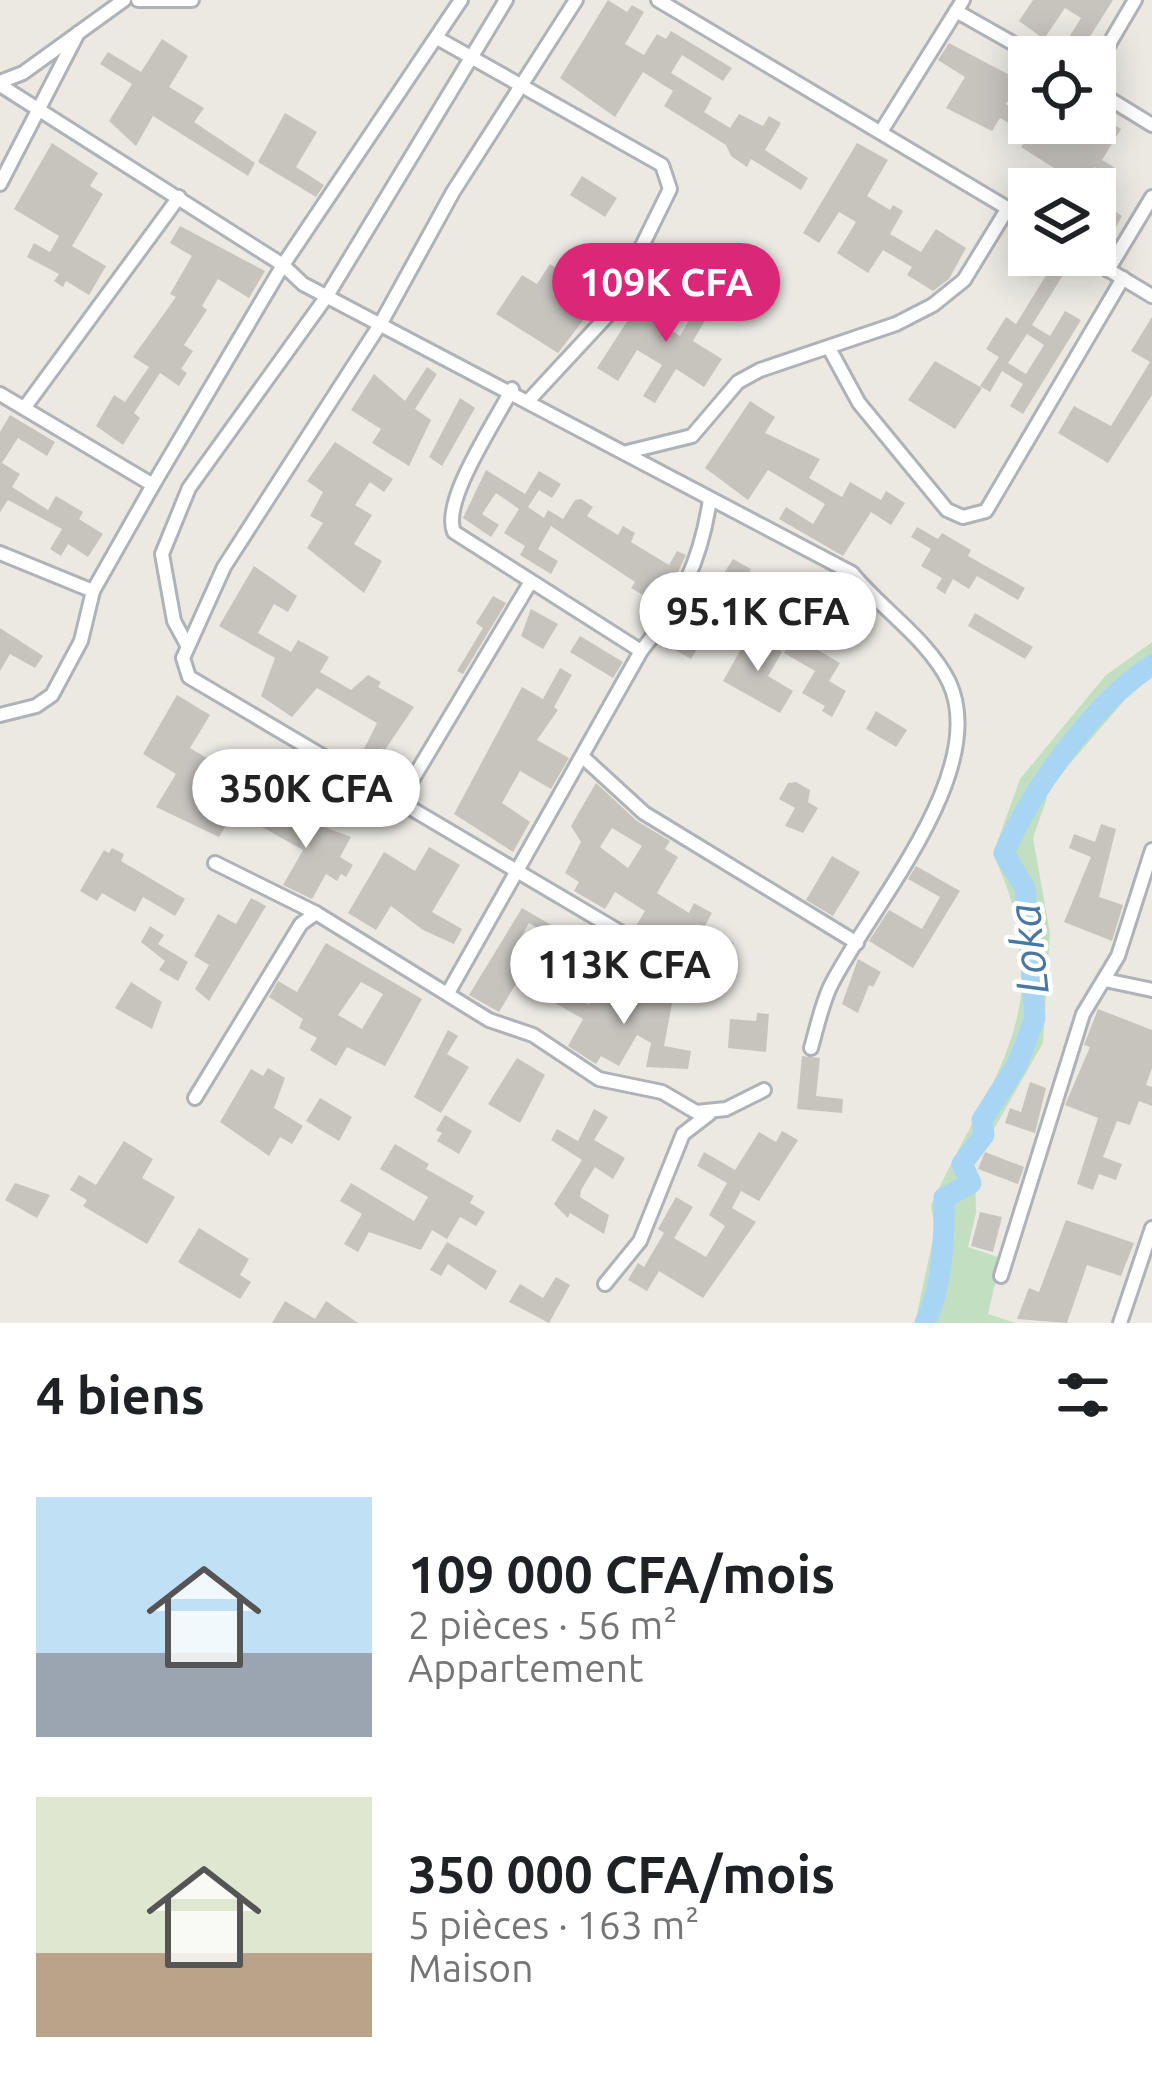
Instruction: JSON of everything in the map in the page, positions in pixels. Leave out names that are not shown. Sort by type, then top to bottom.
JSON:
[{"type":"street","points":[[0,83],[23,74],[124,0]]},
{"type":"street","points":[[138,0],[192,0]]},
{"type":"street","points":[[0,715],[52,695],[81,640],[93,591],[153,485],[283,265],[460,0]]},
{"type":"street","points":[[188,645],[165,589],[162,554],[189,488],[327,296],[506,0]]},
{"type":"street","points":[[576,0],[521,82],[381,323],[224,566],[183,658],[188,677],[620,932]]},
{"type":"street","points":[[627,452],[692,436],[738,382],[896,324],[952,292],[1008,208],[658,0]]},
{"type":"street","points":[[1114,36],[1135,0]]},
{"type":"street","points":[[882,130],[960,6],[1008,38]]},
{"type":"street","points":[[0,184],[78,33]]},
{"type":"street","points":[[437,38],[662,165],[670,188],[608,315],[530,399]]},
{"type":"street","points":[[0,83],[327,296],[512,389],[710,500],[852,572],[917,640],[950,683],[959,731],[956,751],[933,811],[822,1005],[812,1048]]},
{"type":"street","points":[[1116,103],[1152,125]]},
{"type":"street","points":[[25,407],[178,197]]},
{"type":"street","points":[[1116,257],[1152,197]]},
{"type":"street","points":[[1116,274],[1152,296]]},
{"type":"street","points":[[829,348],[859,403],[947,510],[973,516],[986,511],[1123,278]]},
{"type":"street","points":[[512,389],[449,520],[465,543],[641,651]]},
{"type":"street","points":[[0,394],[153,485]]},
{"type":"street","points":[[448,993],[641,651],[679,602],[695,569],[710,500]]},
{"type":"street","points":[[0,553],[93,591]]},
{"type":"street","points":[[399,802],[530,584]]},
{"type":"street","points":[[584,758],[644,813],[857,943]]},
{"type":"street","points":[[1001,1276],[1084,1014],[1132,922],[1152,850]]},
{"type":"street","points":[[215,863],[316,913],[490,1020],[533,1034],[580,1071],[662,1092],[678,1103],[710,1113]]},
{"type":"street","points":[[195,1098],[215,1074],[301,924],[316,913]]},
{"type":"street","points":[[1105,980],[1152,990]]},
{"type":"street","points":[[604,1285],[640,1241],[683,1134],[710,1113],[764,1090]]},
{"type":"street","points":[[678,1103],[683,1134]]},
{"type":"street","points":[[1120,1323],[1152,1228]]},
{"type":"green space","points":[[1152,642],[1152,677],[1129,695],[1043,795],[1047,798],[1033,838],[1050,933],[1043,1043],[975,1162],[976,1213],[968,1247],[1001,1258],[988,1314],[1015,1323],[915,1323],[935,1230],[931,1205],[996,1076],[1021,997],[1022,955],[1013,908],[993,854],[1020,779],[1105,676]]},
{"type":"building","points":[[608,0],[627,12],[632,5],[644,12],[625,44],[644,55],[657,34],[666,39],[671,31],[732,68],[723,81],[682,55],[671,73],[712,98],[704,112],[730,128],[739,114],[763,126],[769,116],[781,123],[765,150],[808,178],[801,190],[751,159],[747,167],[731,156],[726,145],[664,106],[673,91],[643,72],[615,117],[560,78]]},
{"type":"building","points":[[1033,0],[1113,0],[1090,36],[1070,36],[1081,18],[1065,8],[1046,36],[1019,21]]},
{"type":"building","points":[[162,39],[188,56],[169,87],[204,108],[194,122],[255,163],[248,176],[153,116],[136,146],[109,121],[132,84],[100,64],[108,52],[141,72]]},
{"type":"building","points":[[949,43],[1008,74],[1008,123],[1000,118],[992,131],[946,108],[965,77],[938,60]]},
{"type":"building","points":[[285,113],[317,132],[296,167],[324,185],[316,197],[258,162]]},
{"type":"building","points":[[52,143],[98,173],[90,186],[103,194],[72,246],[106,266],[89,295],[66,281],[63,287],[54,281],[59,274],[27,257],[34,243],[50,252],[59,236],[14,209]]},
{"type":"building","points":[[857,143],[888,160],[867,196],[890,210],[893,205],[903,211],[890,234],[921,252],[936,229],[966,248],[949,279],[933,291],[907,275],[912,267],[883,250],[868,273],[837,253],[856,222],[839,212],[819,243],[803,233]]},
{"type":"building","points":[[1112,144],[1102,160],[1115,168],[1054,168],[1021,147]]},
{"type":"building","points":[[582,176],[617,198],[605,217],[570,195]]},
{"type":"building","points":[[180,226],[265,271],[249,298],[218,279],[202,306],[207,310],[184,345],[193,351],[181,369],[187,373],[179,386],[160,373],[134,413],[140,418],[123,445],[96,426],[114,395],[125,402],[149,367],[133,357],[176,297],[170,294],[192,256],[170,243]]},
{"type":"building","points":[[550,264],[565,274],[553,294],[588,314],[558,353],[496,314],[522,275],[537,284]]},
{"type":"building","points":[[718,270],[730,277],[693,341],[722,359],[704,387],[676,369],[655,403],[643,396],[662,365],[637,350],[618,381],[597,368],[637,306],[680,336]]},
{"type":"building","points":[[1046,276],[1063,276],[1032,325],[1050,336],[1065,311],[1081,320],[1023,414],[1010,406],[1023,384],[1002,371],[990,392],[980,386],[999,357],[986,349],[1006,317],[1016,324]],"holes":[[[1027,334],[1044,345],[1026,374],[1008,363]]]},
{"type":"building","points":[[1152,317],[1152,395],[1108,463],[1058,433],[1074,406],[1111,426],[1150,362],[1131,351]]},
{"type":"building","points":[[935,361],[982,388],[955,429],[908,400]]},
{"type":"building","points":[[427,367],[437,374],[415,409],[431,420],[409,466],[372,443],[381,429],[351,410],[374,374],[405,401]]},
{"type":"building","points":[[460,398],[475,408],[442,466],[429,457]]},
{"type":"building","points":[[750,401],[775,417],[765,433],[820,459],[809,478],[842,497],[850,482],[881,500],[886,491],[905,503],[891,525],[871,512],[843,556],[779,519],[786,507],[813,524],[825,504],[768,470],[748,500],[705,468]]},
{"type":"building","points":[[10,415],[55,442],[47,456],[18,438],[2,463],[20,474],[12,487],[48,510],[56,496],[83,512],[79,519],[103,534],[88,557],[68,544],[61,556],[50,549],[62,529],[8,500],[0,512],[0,432]]},
{"type":"building","points":[[335,442],[393,479],[384,492],[370,482],[355,505],[372,515],[354,544],[382,561],[364,593],[307,548],[323,523],[310,516],[323,492],[307,481]]},
{"type":"building","points":[[486,470],[525,494],[539,471],[561,484],[552,498],[539,490],[528,507],[544,518],[548,510],[563,519],[575,500],[581,499],[593,507],[587,516],[618,535],[623,526],[635,533],[631,542],[669,565],[677,551],[686,555],[673,583],[665,578],[652,600],[631,588],[635,582],[551,526],[538,549],[558,561],[551,574],[520,555],[525,546],[504,533],[519,509],[496,493],[482,514],[499,525],[491,537],[463,518]]},
{"type":"building","points":[[917,527],[938,539],[942,533],[971,550],[968,556],[1025,588],[1018,600],[977,576],[969,589],[953,579],[945,594],[936,588],[942,578],[921,566],[931,549],[911,537]]},
{"type":"building","points":[[733,559],[751,569],[716,632],[706,633],[691,659],[675,650]]},
{"type":"building","points":[[254,566],[297,596],[288,612],[274,604],[258,633],[291,652],[298,640],[329,657],[320,672],[351,690],[368,675],[381,682],[378,687],[414,707],[374,766],[360,757],[377,723],[317,688],[292,717],[261,696],[275,658],[219,626]]},
{"type":"building","points":[[493,596],[506,603],[463,674],[457,671],[483,628],[476,623]]},
{"type":"building","points":[[531,609],[558,624],[543,649],[521,636]]},
{"type":"building","points":[[975,613],[1033,647],[1025,659],[968,626]]},
{"type":"building","points":[[0,628],[43,656],[35,668],[10,654],[0,671]]},
{"type":"building","points":[[750,633],[782,652],[768,676],[793,691],[780,713],[723,681]]},
{"type":"building","points":[[580,636],[623,662],[613,678],[570,652]]},
{"type":"building","points":[[794,636],[840,663],[829,681],[846,691],[832,717],[822,711],[825,706],[802,693],[815,671],[784,653]]},
{"type":"building","points":[[560,668],[572,675],[554,707],[558,710],[537,740],[569,758],[551,789],[520,771],[502,803],[530,822],[513,852],[454,814],[522,687],[543,699]]},
{"type":"building","points":[[177,695],[210,715],[190,748],[220,766],[206,791],[236,808],[219,837],[156,807],[176,774],[143,754]]},
{"type":"building","points":[[876,711],[907,730],[896,747],[866,729]]},
{"type":"building","points":[[596,783],[637,821],[670,841],[665,849],[678,857],[657,893],[689,913],[694,903],[712,913],[705,926],[734,943],[724,960],[675,934],[667,948],[634,929],[645,911],[615,892],[605,909],[574,891],[579,882],[565,873],[581,842],[571,826]],"holes":[[[612,828],[642,846],[628,868],[600,847]]]},
{"type":"building","points":[[788,783],[810,790],[808,802],[818,808],[803,833],[785,826],[795,808],[779,799]]},
{"type":"building","points":[[247,800],[312,837],[319,825],[351,837],[340,857],[353,865],[346,877],[341,874],[337,881],[326,874],[312,899],[283,885],[303,850],[239,814]]},
{"type":"building","points":[[1101,824],[1116,829],[1099,897],[1123,905],[1112,941],[1064,922],[1091,857],[1069,848],[1074,834],[1095,842]]},
{"type":"building","points":[[429,847],[460,865],[432,912],[462,929],[454,944],[423,930],[391,906],[376,930],[348,913],[384,852],[415,871]]},
{"type":"building","points":[[112,848],[124,854],[121,861],[185,899],[175,916],[143,897],[135,912],[102,893],[97,901],[80,891],[104,850],[109,853]]},
{"type":"building","points":[[832,856],[860,872],[833,916],[806,900]]},
{"type":"building","points":[[916,866],[960,891],[913,968],[869,941],[889,910],[922,929],[940,897],[908,879]]},
{"type":"building","points":[[251,898],[266,906],[209,1001],[195,989],[209,965],[194,956],[218,914],[236,924]]},
{"type":"building","points":[[522,908],[553,926],[548,934],[529,923],[516,946],[567,976],[560,987],[526,967],[499,1012],[469,995]]},
{"type":"building","points":[[150,926],[164,935],[158,944],[188,962],[178,981],[159,970],[165,961],[141,942]]},
{"type":"building","points":[[326,943],[422,999],[385,1066],[347,1047],[336,1066],[310,1050],[317,1038],[299,1028],[303,1019],[269,997],[278,981],[297,992]],"holes":[[[361,982],[383,994],[362,1029],[338,1015]]]},
{"type":"building","points":[[858,959],[881,972],[873,987],[869,985],[858,1013],[842,1004]]},
{"type":"building","points":[[648,978],[674,993],[664,1046],[691,1051],[688,1069],[646,1067],[651,1043],[637,1035],[619,1066],[601,1056],[596,1064],[568,1046],[583,1019],[548,999],[556,986],[589,1005],[597,992],[629,1011]]},
{"type":"building","points":[[131,982],[162,1002],[152,1029],[115,1008]]},
{"type":"building","points":[[1098,1009],[1152,1030],[1152,1068],[1146,1085],[1152,1087],[1152,1106],[1139,1101],[1130,1125],[1117,1121],[1103,1157],[1122,1164],[1116,1180],[1099,1174],[1093,1190],[1077,1184],[1098,1118],[1065,1105],[1090,1047],[1084,1045]]},
{"type":"building","points":[[757,1013],[769,1014],[766,1052],[728,1048],[730,1019],[756,1021]]},
{"type":"building","points":[[448,1030],[458,1036],[447,1054],[469,1067],[441,1113],[414,1097]]},
{"type":"building","points":[[802,1056],[820,1058],[816,1096],[843,1099],[842,1113],[797,1109]]},
{"type":"building","points":[[517,1058],[545,1075],[520,1123],[488,1104]]},
{"type":"building","points":[[268,1068],[285,1078],[274,1108],[303,1126],[292,1144],[280,1137],[269,1156],[220,1122],[251,1069],[263,1076]]},
{"type":"building","points":[[1030,1082],[1046,1088],[1035,1133],[1005,1123],[1010,1108],[1021,1112]]},
{"type":"building","points":[[320,1098],[352,1117],[339,1141],[306,1121]]},
{"type":"building","points":[[594,1109],[608,1117],[594,1140],[625,1158],[613,1179],[595,1167],[581,1190],[580,1197],[609,1215],[604,1234],[570,1213],[568,1218],[554,1204],[582,1160],[551,1140],[557,1129],[578,1141]]},
{"type":"building","points":[[445,1115],[472,1131],[459,1154],[437,1141],[442,1133],[436,1130]]},
{"type":"building","points":[[782,1131],[798,1140],[759,1201],[741,1191],[732,1208],[756,1222],[703,1298],[659,1271],[647,1291],[628,1280],[638,1263],[644,1267],[664,1233],[658,1229],[676,1197],[693,1207],[674,1238],[706,1257],[725,1226],[709,1215],[727,1183],[697,1166],[704,1152],[735,1170],[759,1132],[776,1142]]},
{"type":"building","points":[[124,1141],[153,1159],[142,1178],[175,1197],[147,1244],[83,1206],[87,1200],[70,1190],[79,1175],[96,1185]]},
{"type":"building","points":[[395,1144],[429,1164],[426,1169],[474,1196],[470,1203],[485,1212],[476,1226],[460,1217],[447,1239],[432,1230],[421,1250],[369,1232],[358,1252],[344,1244],[362,1214],[340,1201],[351,1183],[414,1221],[428,1197],[380,1169]]},
{"type":"building","points":[[985,1152],[1024,1167],[1018,1184],[978,1169]]},
{"type":"building","points":[[15,1183],[50,1195],[37,1218],[5,1200]]},
{"type":"building","points":[[980,1212],[1002,1217],[993,1252],[971,1246]]},
{"type":"building","points":[[1066,1220],[1134,1243],[1121,1276],[1087,1265],[1067,1323],[1017,1319],[1029,1288],[1039,1292]]},
{"type":"building","points":[[199,1228],[249,1259],[240,1275],[251,1282],[240,1299],[178,1262]]},
{"type":"building","points":[[447,1242],[497,1271],[486,1290],[448,1264],[441,1276],[430,1270]]},
{"type":"building","points":[[556,1277],[570,1285],[549,1323],[509,1302],[520,1284],[543,1298]]},
{"type":"building","points":[[285,1301],[315,1319],[326,1301],[358,1323],[272,1323]]},
{"type":"waterway","name":"Loka","points":[[925,1323],[939,1279],[944,1198],[971,1183],[962,1164],[984,1135],[982,1120],[1017,1065],[1035,1018],[1025,888],[1004,853],[1067,749],[1108,701],[1152,665]]}]
